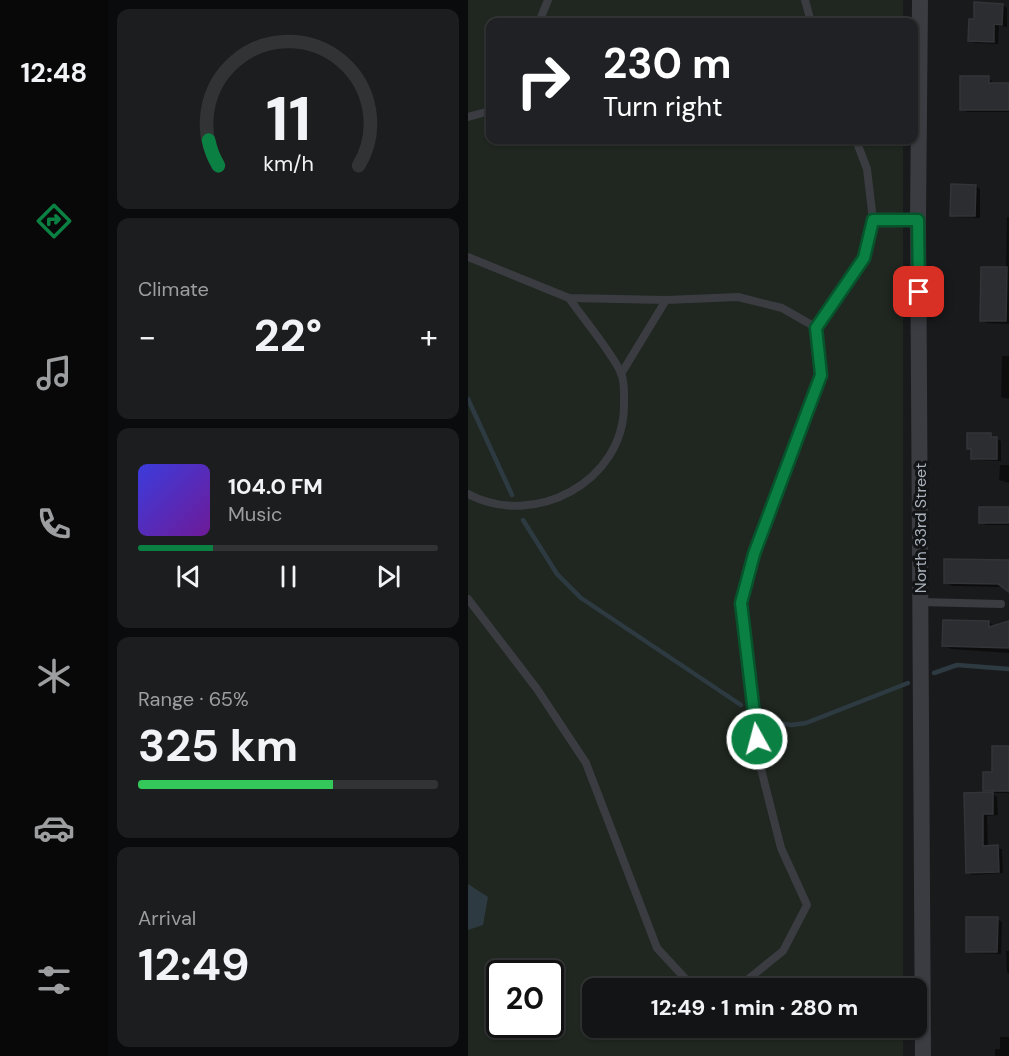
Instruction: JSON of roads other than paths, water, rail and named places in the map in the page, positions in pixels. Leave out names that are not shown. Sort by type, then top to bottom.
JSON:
[{"type":"street","name":"North 33rd Street","points":[[920,0],[918,220],[923,1056]]},
{"type":"lane","points":[[541,18],[548,0]]},
{"type":"lane","points":[[805,0],[811,18]]},
{"type":"lane","points":[[468,117],[486,112]]},
{"type":"lane","points":[[749,978],[783,951],[807,905],[781,848],[759,761],[741,603],[754,554],[821,375],[816,328],[864,258],[873,220],[867,169],[858,144]]},
{"type":"lane","points":[[873,220],[918,220]]},
{"type":"lane","points":[[468,257],[569,298],[666,300],[738,297],[782,308],[816,328]]},
{"type":"lane","points":[[468,494],[491,504],[509,508],[528,507],[577,488],[591,477],[613,452],[620,436],[624,416],[621,374],[569,298]]},
{"type":"lane","points":[[621,374],[666,300]]},
{"type":"lane","points":[[468,599],[537,689],[586,763],[657,948],[685,978]]},
{"type":"lane","points":[[920,602],[1001,604]]},
{"type":"waterway","points":[[468,399],[512,495]]},
{"type":"waterway","points":[[523,520],[557,574],[581,598],[741,705]]},
{"type":"waterway","points":[[934,673],[957,665],[1009,669]]},
{"type":"waterway","points":[[767,721],[791,725],[806,723],[908,683]]}]
